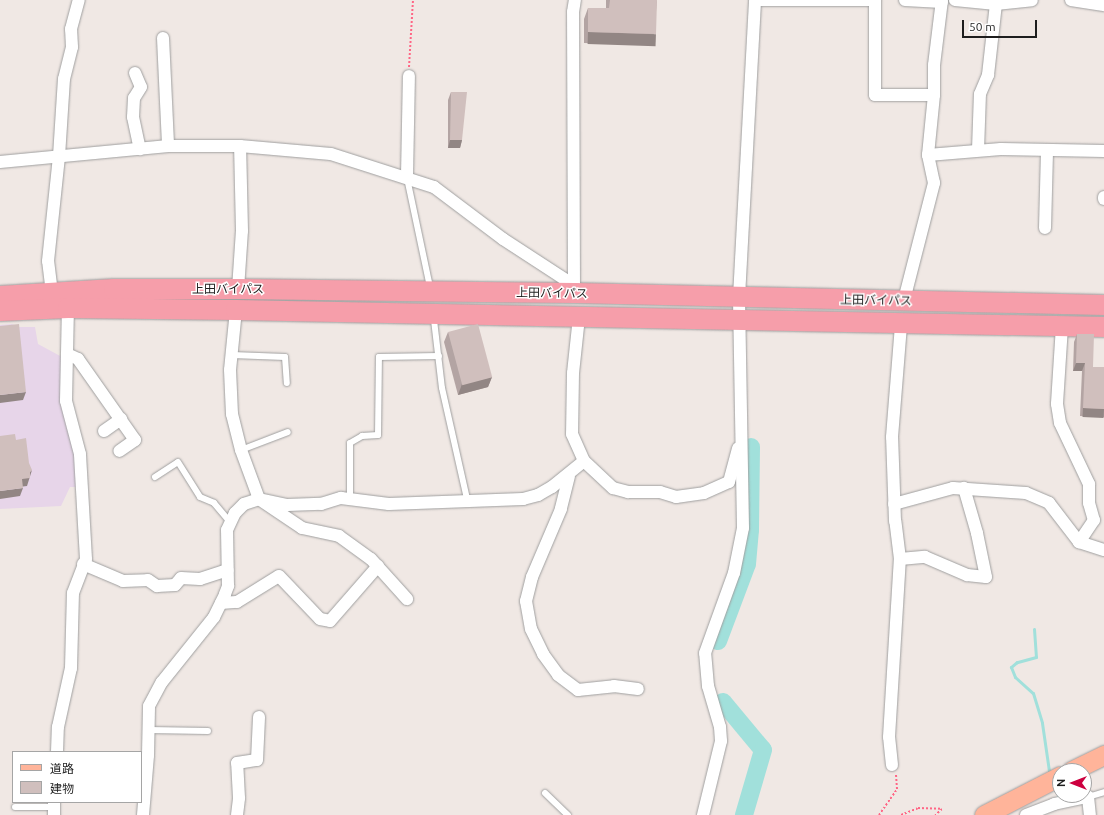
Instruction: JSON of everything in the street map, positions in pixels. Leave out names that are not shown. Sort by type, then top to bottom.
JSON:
[{"type":"highway","name":"上田バイパス","points":[[0,296],[114,289],[574,288],[739,297],[1104,305]]},
{"type":"highway","name":"上田バイパス","points":[[0,311],[68,308],[236,310],[1104,327]]},
{"type":"main road","points":[[1088,763],[1104,755]]},
{"type":"main road","points":[[984,815],[1052,780]]},
{"type":"street","points":[[52,292],[48,261],[60,156],[64,79],[72,47],[71,29],[79,0]]},
{"type":"street","points":[[574,288],[575,0]]},
{"type":"street","points":[[703,815],[721,741],[720,727],[708,686],[705,653],[734,573],[742,542],[744,510],[739,297],[755,0]]},
{"type":"street","points":[[760,0],[872,0]]},
{"type":"street","points":[[875,0],[875,95],[934,95]]},
{"type":"street","points":[[904,300],[934,183],[928,155],[934,95],[934,65],[942,1],[905,0]]},
{"type":"street","points":[[956,0],[996,4],[1032,0]]},
{"type":"street","points":[[1071,0],[1103,3]]},
{"type":"street","points":[[978,150],[980,94],[988,75],[996,4]]},
{"type":"street","points":[[163,38],[168,146]]},
{"type":"street","points":[[135,73],[141,87],[134,98],[132,117],[140,149]]},
{"type":"street","points":[[407,176],[409,76]]},
{"type":"street","points":[[0,162],[168,146],[240,146],[331,154],[407,176],[434,187],[502,239],[574,288]]},
{"type":"street","points":[[238,289],[242,231],[240,146]]},
{"type":"street","points":[[928,155],[978,150],[1104,151]]},
{"type":"street","points":[[1045,228],[1047,151]]},
{"type":"street","points":[[57,751],[58,727],[71,668],[72,593],[82,564],[86,559],[80,454],[66,401],[68,308]]},
{"type":"street","points":[[236,310],[232,355],[232,414],[241,450],[259,499],[302,528],[339,536],[378,566],[407,600]]},
{"type":"street","points":[[579,317],[573,373],[572,434],[584,461],[613,488],[628,492],[693,496],[729,482],[733,473],[736,450],[742,443]]},
{"type":"street","points":[[892,765],[889,732],[900,560],[894,504],[892,437],[901,324]]},
{"type":"street","points":[[1062,326],[1056,388],[1060,423],[1089,484],[1089,503],[1094,520],[1079,542]]},
{"type":"street","points":[[67,354],[78,359],[135,440],[119,451]]},
{"type":"street","points":[[104,431],[121,419]]},
{"type":"street","points":[[142,815],[149,730],[149,706],[162,682],[214,616],[228,586],[227,530],[232,524],[235,513],[244,504],[259,499],[287,505],[321,504],[341,498],[389,504],[467,499],[523,499],[538,495],[569,476],[584,461]]},
{"type":"street","points":[[569,476],[561,509],[532,577],[526,601],[531,629],[542,654],[558,675],[578,690],[614,686],[638,689]]},
{"type":"street","points":[[894,504],[953,488],[1037,495],[1049,502],[1079,542],[1104,550]]},
{"type":"street","points":[[900,560],[925,557],[967,575],[986,577],[977,533],[964,488]]},
{"type":"street","points":[[82,564],[123,581],[148,580],[158,586],[174,585],[181,578],[200,580],[228,570]]},
{"type":"street","points":[[220,603],[237,602],[279,576],[320,619],[330,621],[378,566]]},
{"type":"street","points":[[237,815],[239,798],[237,763],[257,760],[259,717]]},
{"type":"street","points":[[1026,815],[1059,803]]},
{"type":"street","points":[[1089,803],[1090,815]]},
{"type":"lane","points":[[407,176],[429,282]]},
{"type":"lane","points":[[434,320],[442,388],[467,499]]},
{"type":"lane","points":[[232,355],[285,357],[287,383]]},
{"type":"lane","points":[[350,499],[350,443],[362,436],[378,435],[379,357],[439,356]]},
{"type":"lane","points":[[241,450],[288,432]]},
{"type":"lane","points":[[155,477],[178,462],[200,497],[214,503],[232,524]]},
{"type":"lane","points":[[149,730],[208,731]]},
{"type":"lane","points":[[1092,796],[1104,792]]},
{"type":"lane","points":[[545,793],[568,815]]},
{"type":"lane","points":[[16,808],[54,808]]},
{"type":"path","points":[[409,76],[413,0]]},
{"type":"path","points":[[878,815],[898,786],[898,777],[892,765]]},
{"type":"path","points":[[901,815],[920,808],[942,809],[935,815]]},
{"type":"shaded area","points":[[12,324],[19,327],[35,327],[38,344],[62,357],[63,407],[75,454],[77,487],[70,487],[61,506],[0,509],[0,325]]},
{"type":"building","points":[[610,0],[657,0],[656,34],[588,32],[588,8],[609,8]]},
{"type":"building","points":[[451,92],[467,92],[462,140],[450,140]]},
{"type":"building","points":[[19,324],[26,392],[0,395],[0,326]]},
{"type":"building","points":[[478,324],[492,377],[462,385],[448,332]]},
{"type":"building","points":[[1077,334],[1094,334],[1093,367],[1104,367],[1104,409],[1083,408],[1085,363],[1076,363]]},
{"type":"building","points":[[15,434],[16,440],[26,438],[29,463],[32,470],[30,472],[30,478],[22,479],[23,488],[0,491],[0,436]]},
{"type":"waterway","points":[[718,641],[747,564],[750,530],[751,447]]},
{"type":"waterway","points":[[1034,629],[1036,657],[1017,662],[1011,667],[1015,677],[1033,693],[1042,723],[1049,771],[1051,772]]},
{"type":"waterway","points":[[723,702],[763,750],[744,815]]}]
